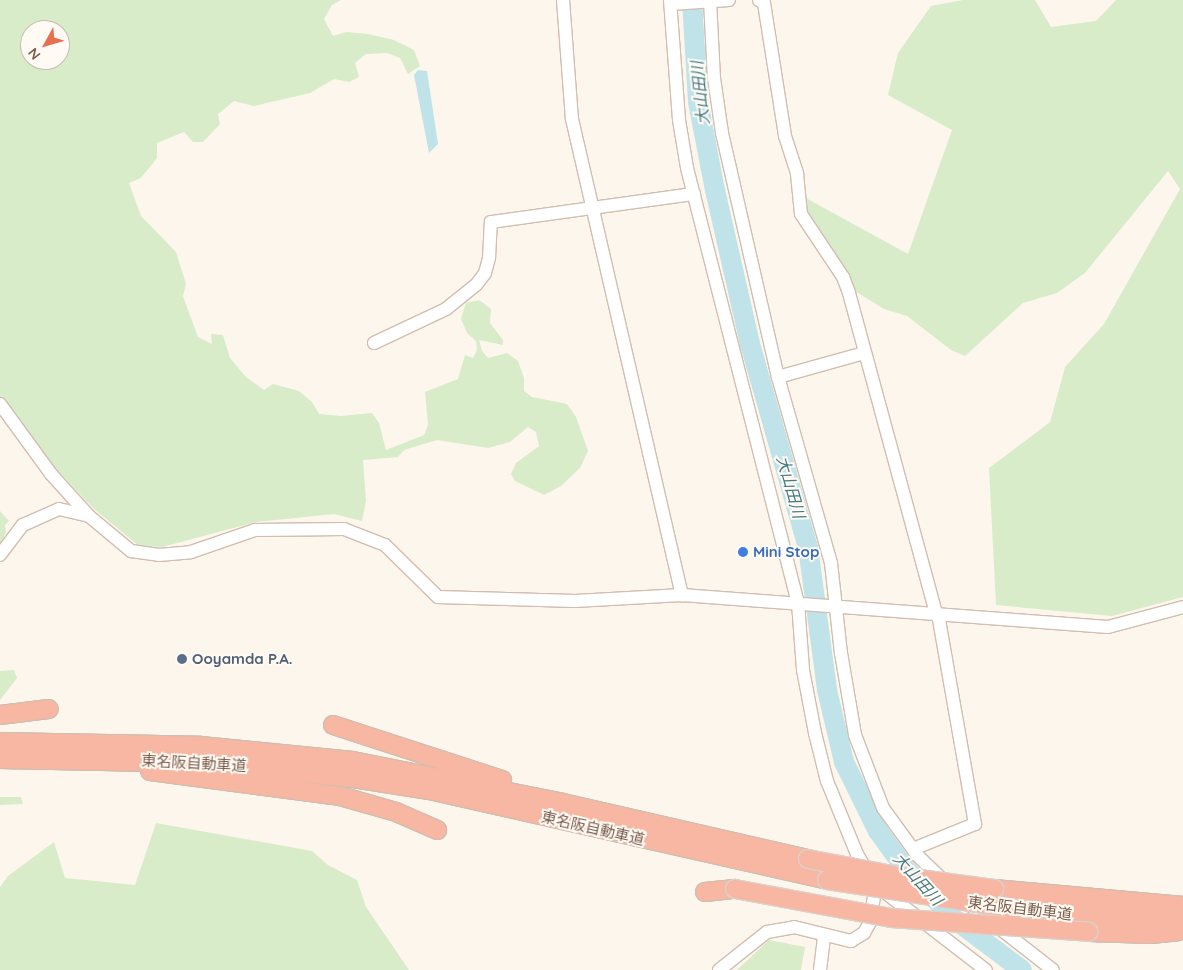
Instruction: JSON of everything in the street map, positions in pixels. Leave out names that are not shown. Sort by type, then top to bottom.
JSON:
[{"type":"highway","points":[[0,715],[49,709]]},
{"type":"highway","points":[[333,725],[539,790],[563,803]]},
{"type":"highway","name":"東名阪自動車道","points":[[0,742],[201,746],[269,751],[353,761],[563,803],[808,859],[898,876],[994,889],[1183,906]]},
{"type":"highway","name":"東名阪自動車道","points":[[0,759],[202,763],[353,778],[429,790],[827,880],[1017,909],[1183,922]]},
{"type":"highway","points":[[47,760],[264,784],[340,796],[396,812],[437,830]]},
{"type":"highway","points":[[705,892],[735,889],[891,918],[1089,932],[1151,934],[1183,930]]},
{"type":"street","points":[[563,0],[572,119],[591,210],[682,595]]},
{"type":"street","points":[[729,0],[670,2],[678,120],[694,194],[800,603],[803,670],[827,782],[857,854],[876,886],[946,936],[986,970]]},
{"type":"street","points":[[759,0],[764,3],[785,136],[797,174],[801,214],[843,277],[937,614],[975,824],[914,849]]},
{"type":"street","points":[[710,1],[718,116],[778,377],[821,522],[831,563],[834,606],[855,735],[883,808],[914,849],[963,899],[1052,970]]},
{"type":"street","points":[[374,342],[446,309],[476,285],[485,273],[489,258],[491,222],[591,210],[694,194]]},
{"type":"street","points":[[778,377],[864,353]]},
{"type":"street","points":[[0,404],[51,474],[89,516],[131,551],[159,555],[191,552],[255,530],[344,528],[385,545],[438,598],[576,601],[682,595],[1108,627],[1183,607]]},
{"type":"street","points":[[0,555],[23,525],[59,509],[89,516]]},
{"type":"street","points":[[719,970],[767,932],[794,927],[824,936],[851,941],[864,933],[870,922],[876,886]]},
{"type":"street","points":[[820,970],[824,936]]},
{"type":"green space","points":[[0,0],[341,0],[332,5],[324,19],[333,36],[346,32],[368,34],[394,40],[414,50],[420,66],[408,74],[400,58],[387,53],[366,54],[355,63],[359,77],[349,82],[334,79],[310,93],[254,106],[234,101],[218,114],[220,124],[203,142],[193,142],[184,132],[157,143],[157,158],[141,178],[129,183],[141,216],[176,252],[186,284],[183,296],[198,337],[212,344],[211,334],[223,335],[230,358],[246,377],[264,390],[273,384],[299,391],[312,402],[319,414],[341,416],[372,413],[379,423],[386,450],[424,435],[428,425],[425,392],[458,379],[465,355],[473,358],[477,350],[476,341],[467,333],[461,319],[466,303],[479,300],[491,309],[490,323],[503,340],[503,345],[479,340],[482,351],[488,358],[507,353],[518,361],[524,378],[524,391],[532,397],[567,404],[576,417],[588,451],[580,468],[561,486],[544,495],[515,481],[511,474],[516,463],[539,446],[536,432],[528,427],[510,442],[488,448],[437,440],[404,450],[398,457],[363,460],[366,501],[362,521],[334,514],[256,522],[162,547],[139,546],[94,509],[0,409]]},
{"type":"green space","points":[[963,0],[1035,0],[1051,27],[1096,21],[1116,0],[1183,0],[1183,597],[1112,616],[996,605],[989,468],[1050,422],[1065,367],[1104,324],[1180,189],[1168,171],[1085,273],[1057,293],[1023,303],[965,356],[951,350],[907,316],[884,309],[855,291],[805,212],[804,197],[908,254],[952,130],[888,95],[898,53],[931,6]]},
{"type":"green space","points":[[0,511],[9,521],[5,525],[6,532],[0,547]]},
{"type":"green space","points":[[14,670],[17,678],[0,700],[0,671]]},
{"type":"green space","points":[[0,797],[21,797],[23,804],[0,805]]},
{"type":"green space","points":[[156,823],[312,851],[328,865],[357,880],[366,907],[409,970],[0,970],[0,887],[8,876],[54,842],[65,878],[135,885]]},
{"type":"green space","points":[[769,940],[805,947],[801,970],[737,970]]},
{"type":"water","points":[[418,70],[427,71],[438,144],[429,153],[414,75]]},
{"type":"waterway","name":"大山田川","points":[[692,0],[698,102],[715,190],[750,344],[808,547],[827,690],[844,762],[878,831],[904,867],[953,918],[1022,970]]},
{"type":"place","name":"Mini Stop","points":[[743,552]]},
{"type":"place","name":"Ooyamda P.A.","points":[[182,659]]}]
